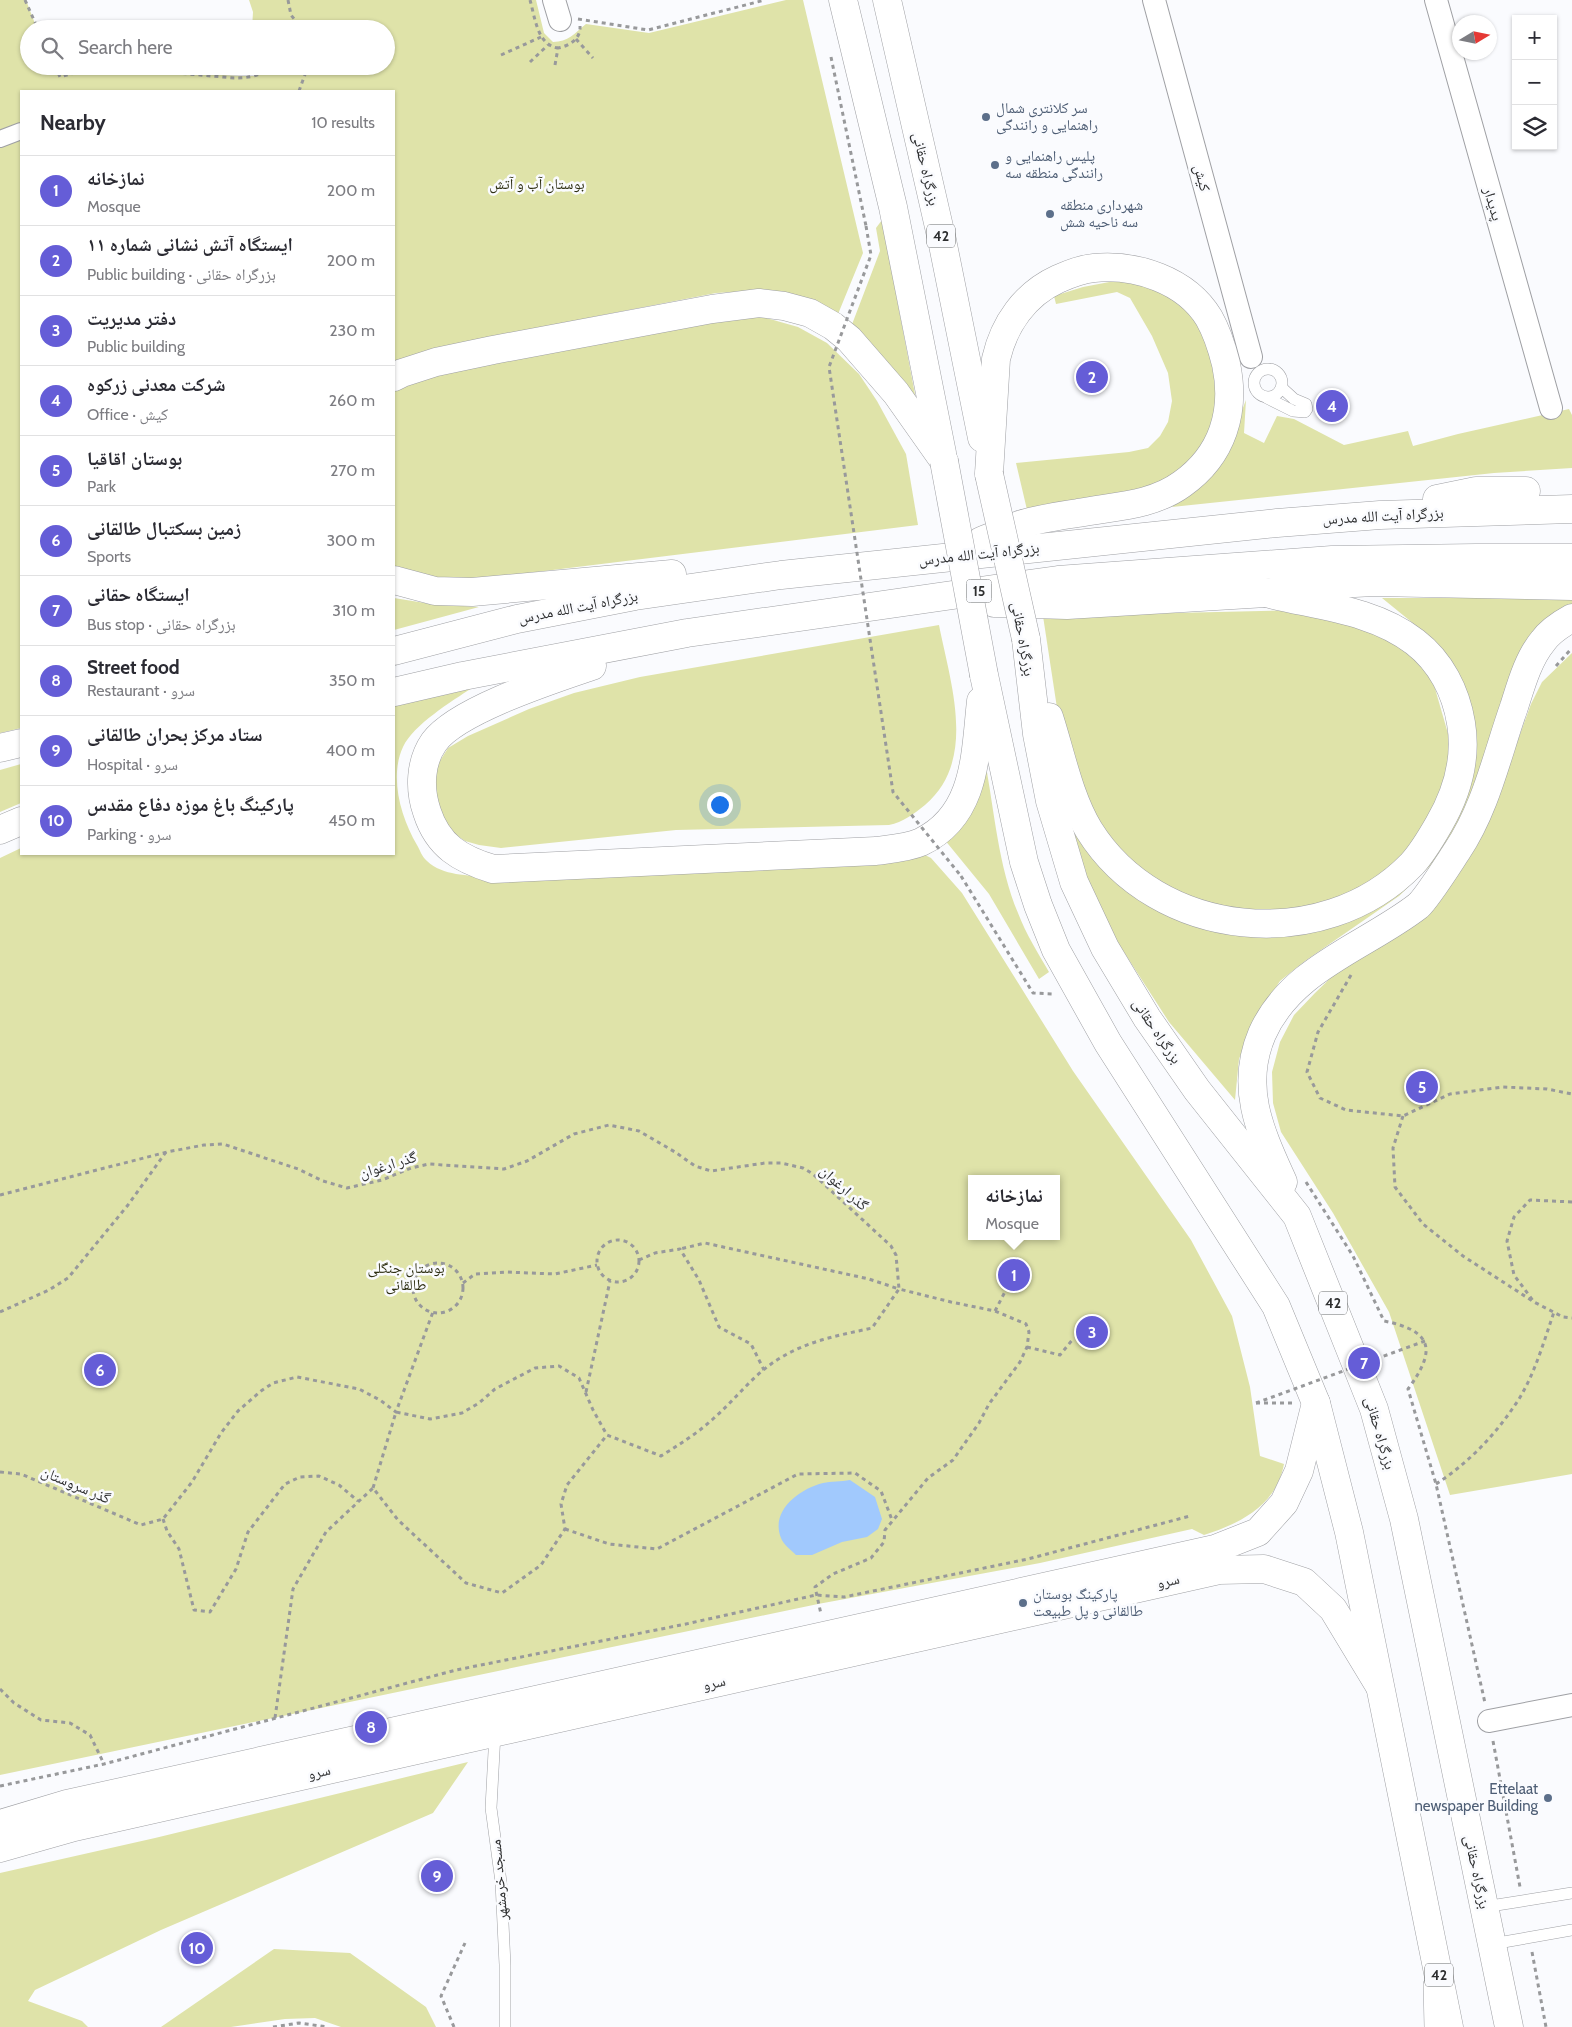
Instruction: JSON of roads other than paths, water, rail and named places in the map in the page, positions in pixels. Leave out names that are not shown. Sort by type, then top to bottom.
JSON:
[{"type":"main road","name":"42","points":[[843,0],[893,207],[944,461],[984,675],[1024,862],[1038,905],[1056,950],[1108,1043],[1276,1306],[1316,1403],[1349,1532],[1449,2027]]},
{"type":"main road","name":"بزرگراه حقانی","points":[[887,0],[942,240],[989,474],[1026,639],[1037,734],[1050,801],[1074,882],[1105,948],[1147,1018],[1197,1090],[1297,1216],[1374,1409],[1404,1519],[1509,2027]]},
{"type":"main road","points":[[938,559],[1021,524],[1154,499],[1170,492],[1193,475],[1211,454],[1223,433],[1229,408],[1230,394],[1223,350],[1208,317],[1185,294],[1162,277],[1112,267],[1092,268],[1071,273],[1049,283],[1034,293],[1019,310],[1000,341],[996,359],[989,474]]},
{"type":"main road","points":[[395,376],[402,372],[436,362],[693,312],[759,303],[784,306],[810,313],[833,326],[849,339],[896,393],[944,461]]},
{"type":"main road","points":[[1380,515],[1449,496],[1476,491],[1572,491]]},
{"type":"main road","name":"بزرگراه آیت الله مدرس","points":[[395,651],[516,619],[635,596],[781,575],[1117,538],[1380,515],[1572,509]]},
{"type":"main road","name":"15","points":[[395,692],[464,676],[687,633],[1058,580],[1332,560],[1572,558]]},
{"type":"main road","points":[[1026,639],[1077,804],[1088,828],[1102,849],[1137,882],[1155,894],[1196,913],[1256,924],[1300,921],[1328,914],[1354,904],[1390,881],[1412,863],[1431,838],[1449,807],[1457,787],[1464,738],[1459,709],[1450,684],[1435,662],[1415,642],[1386,625],[1358,614],[1266,593],[1205,569]]},
{"type":"main road","points":[[395,580],[435,591],[472,592],[687,572],[781,575]]},
{"type":"main road","points":[[915,600],[1067,605],[1266,593],[1316,585],[1374,582],[1572,586]]},
{"type":"main road","points":[[1297,1216],[1261,1133],[1253,1105],[1252,1081],[1255,1058],[1262,1034],[1273,1014],[1306,979],[1339,955],[1419,905],[1458,850],[1473,824],[1521,684],[1533,657],[1551,632],[1572,618]]},
{"type":"main road","points":[[687,633],[535,685],[478,711],[451,727],[434,742],[421,777],[422,799],[429,819],[440,838],[455,853],[471,862],[493,868],[876,851],[920,842],[938,830],[964,799],[976,757],[984,675]]},
{"type":"main road","points":[[0,748],[20,742]]},
{"type":"main road","points":[[0,830],[20,821]]},
{"type":"main road","name":"سرو","points":[[0,1824],[67,1804],[1215,1550],[1258,1532],[1284,1503],[1299,1471],[1316,1403]]},
{"type":"main road","name":"سرو","points":[[0,1848],[74,1827],[1219,1570],[1264,1569],[1304,1582],[1333,1609],[1379,1685]]},
{"type":"street","name":"کیش","points":[[1154,0],[1248,349]]},
{"type":"street","name":"پدیدار","points":[[1436,0],[1551,408]]},
{"type":"street","points":[[0,139],[20,131]]},
{"type":"street","points":[[1489,1721],[1572,1705]]},
{"type":"lane","points":[[1248,349],[1281,377],[1282,388],[1294,399],[1306,404],[1305,412],[1293,411],[1260,396],[1256,391],[1248,349]]},
{"type":"lane","points":[[1254,382],[1260,371],[1271,370]]},
{"type":"lane","points":[[1267,398],[1275,396],[1282,388]]},
{"type":"lane","name":"مسجد خرمشهر","points":[[495,1732],[491,1808],[501,1882],[505,1965],[505,2027]]},
{"type":"lane","points":[[1484,1907],[1572,1893]]},
{"type":"lane","points":[[1428,1923],[1430,2027]]},
{"type":"lane","points":[[1492,1944],[1572,1930]]},
{"type":"water","points":[[850,1480],[875,1497],[882,1519],[878,1529],[867,1537],[842,1542],[812,1555],[796,1555],[785,1545],[781,1538],[779,1528],[783,1510],[796,1496],[805,1490],[826,1482]]},
{"type":"place","name":"سر کلانتری شمال راهنمایی و رانندگی","points":[[986,117]]},
{"type":"place","name":"پلیس راهنمایی و رانندگی منطقه سه","points":[[995,165]]},
{"type":"place","name":"شهرداری منطقه سه ناحیه شش","points":[[1050,214]]},
{"type":"place","name":"ایستگاه آتش نشانی شماره ۱۱","points":[[1092,377]]},
{"type":"place","name":"شرکت معدنی زرکوه","points":[[1332,406]]},
{"type":"place","name":"بوستان اقاقیا","points":[[1422,1087]]},
{"type":"place","name":"نمازخانه","points":[[1014,1275]]},
{"type":"place","name":"دفتر مدیریت","points":[[1092,1332]]},
{"type":"place","name":"ایستگاه حقانی","points":[[1364,1363]]},
{"type":"place","name":"زمین بسکتبال طالقانی","points":[[100,1370]]},
{"type":"place","name":"پارکینگ بوستان طالقانی و پل طبیعت","points":[[1023,1603]]},
{"type":"place","name":"Street food","points":[[371,1727]]},
{"type":"place","name":"Ettelaat newspaper Building","points":[[1548,1798]]},
{"type":"place","name":"ستاد مرکز بحران طالقانی","points":[[437,1876]]},
{"type":"place","name":"پارکینگ باغ موزه دفاع مقدس","points":[[197,1948]]},
{"type":"park label","name":"بوستان آب و آتش","points":[[537,184]]},
{"type":"park label","name":"بوستان جنگلی طالقانی","points":[[406,1276]]}]
